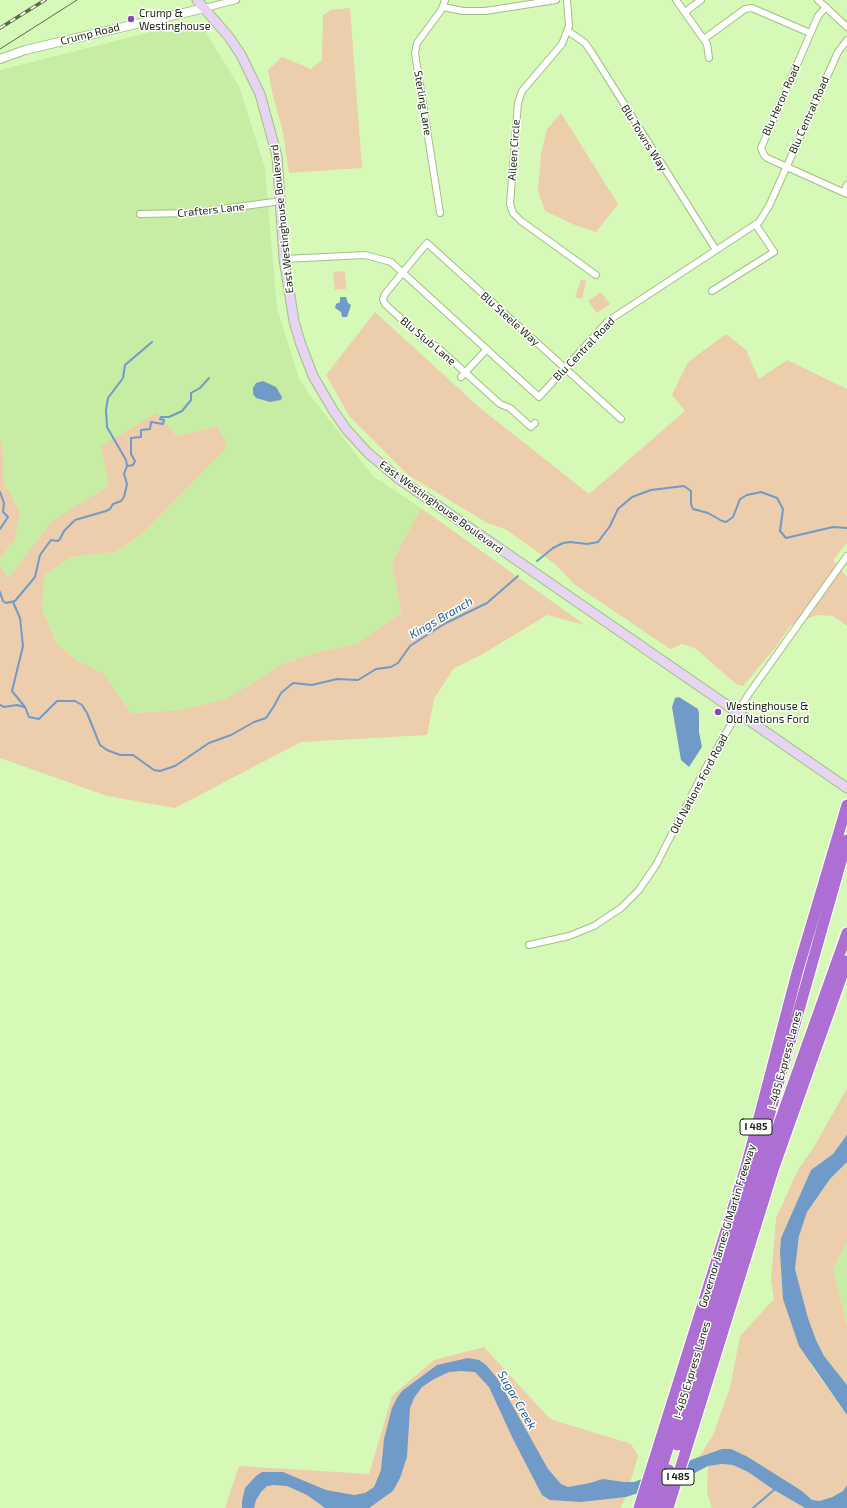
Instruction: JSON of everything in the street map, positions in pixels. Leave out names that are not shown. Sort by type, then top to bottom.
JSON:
[{"type":"highway","name":"Governor James G Martin Freeway","points":[[668,1508],[673,1446],[780,1036],[817,901],[847,805]]},
{"type":"highway","name":"I-485 Express Lanes","points":[[657,1508],[673,1446],[741,1215],[847,840]]},
{"type":"highway","name":"I-485 Express Lanes","points":[[649,1508],[673,1446],[775,1135],[847,934]]},
{"type":"highway","points":[[780,1036],[819,937]]},
{"type":"highway","name":"Governor James G Martin Freeway","points":[[639,1508],[673,1446],[847,961]]},
{"type":"main road","name":"East Westinghouse Boulevard","points":[[197,0],[223,28],[241,55],[260,94],[278,156],[284,259],[294,321],[313,376],[332,410],[350,433],[368,453],[399,480],[847,788]]},
{"type":"street","points":[[205,8],[236,0]]},
{"type":"street","points":[[444,3],[463,11],[485,11],[556,0]]},
{"type":"street","name":"Aileen Circle","points":[[566,0],[569,17],[568,31],[559,48],[520,96],[516,112],[510,204],[513,213],[521,221],[596,275]]},
{"type":"street","points":[[676,0],[704,39],[709,48],[709,58]]},
{"type":"street","points":[[685,12],[701,0]]},
{"type":"street","points":[[818,0],[847,27]]},
{"type":"street","name":"Sterling Lane","points":[[440,213],[415,53],[420,38],[444,3]]},
{"type":"street","name":"Blu Heron Road","points":[[826,7],[818,16],[810,33],[761,148],[766,158],[845,193]]},
{"type":"street","name":"Crump Road","points":[[0,59],[25,50],[205,8]]},
{"type":"street","points":[[704,39],[745,9],[752,8],[810,33]]},
{"type":"street","name":"Blu Towns Way","points":[[568,31],[585,43],[592,53],[716,250]]},
{"type":"street","name":"Blu Central Road","points":[[284,259],[364,255],[391,262],[539,397],[608,321],[759,222],[769,206],[838,52],[847,40]]},
{"type":"street","points":[[845,193],[847,185]]},
{"type":"street","name":"Crafters Lane","points":[[140,214],[193,213],[281,201]]},
{"type":"street","points":[[712,292],[774,252],[756,224]]},
{"type":"street","name":"Blu Steele Way","points":[[403,272],[427,243],[621,419]]},
{"type":"street","name":"Blu Stub Lane","points":[[403,272],[385,294],[383,299],[385,304],[424,340],[436,346],[463,375],[500,404],[510,408],[531,427],[535,423]]},
{"type":"street","name":"Blu Stub Lane","points":[[463,375],[487,349]]},
{"type":"street","name":"Old Nations Ford Road","points":[[529,945],[563,937],[594,926],[616,913],[632,899],[656,865],[738,713],[768,666],[847,556]]},
{"type":"shaded area","points":[[350,8],[362,168],[289,173],[283,132],[272,92],[268,70],[282,57],[311,69],[322,60],[323,15],[331,10]]},
{"type":"shaded area","points":[[191,22],[202,27],[239,86],[265,168],[277,308],[299,378],[309,394],[373,476],[421,508],[392,562],[401,613],[358,643],[321,651],[283,664],[226,699],[181,710],[131,713],[103,673],[78,661],[57,644],[42,609],[44,576],[70,557],[115,552],[142,534],[228,446],[215,426],[176,436],[109,485],[51,522],[8,580],[0,565],[0,559],[15,539],[20,512],[4,482],[2,440],[0,440],[0,70]]},
{"type":"shaded area","points":[[561,113],[618,204],[596,232],[577,226],[545,211],[538,191],[541,154],[547,129]]},
{"type":"shaded area","points":[[345,271],[346,289],[335,290],[333,272]]},
{"type":"shaded area","points":[[581,279],[586,281],[582,299],[575,297]]},
{"type":"shaded area","points":[[601,292],[610,304],[597,313],[588,301]]},
{"type":"shaded area","points":[[375,312],[480,408],[589,494],[685,411],[672,395],[688,362],[726,334],[746,350],[759,379],[787,360],[847,389],[847,543],[833,560],[847,577],[847,626],[833,616],[817,615],[791,625],[774,649],[743,686],[736,684],[695,648],[682,644],[670,649],[574,584],[555,564],[505,529],[487,523],[408,475],[350,417],[326,375]]},
{"type":"shaded area","points":[[157,413],[176,436],[216,426],[228,446],[142,534],[115,552],[70,557],[44,576],[42,609],[57,644],[78,661],[103,673],[131,713],[181,710],[226,699],[283,664],[321,651],[358,643],[401,613],[392,562],[421,508],[585,625],[547,615],[481,655],[453,669],[434,699],[427,735],[301,742],[175,808],[107,796],[0,758],[0,565],[8,579],[51,522],[109,485],[101,446]]},
{"type":"shaded area","points":[[0,440],[2,440],[4,482],[20,512],[15,539],[0,559]]},
{"type":"shaded area","points":[[847,1088],[847,1136],[833,1154],[811,1170],[781,1238],[780,1252],[782,1269],[811,1365],[847,1415],[847,1485],[843,1491],[820,1502],[812,1500],[802,1491],[748,1457],[722,1449],[699,1457],[713,1435],[730,1388],[740,1336],[774,1299],[771,1280],[776,1218],[798,1170],[814,1147]]},
{"type":"shaded area","points":[[847,1162],[847,1242],[833,1269],[847,1325],[847,1385],[824,1356],[816,1340],[808,1318],[795,1270],[799,1236],[807,1212],[830,1179]]},
{"type":"shaded area","points":[[847,1242],[847,1325],[833,1269]]},
{"type":"shaded area","points":[[484,1347],[550,1419],[631,1444],[638,1456],[626,1497],[620,1508],[225,1508],[239,1466],[369,1474],[392,1396],[434,1360]]},
{"type":"shaded area","points":[[722,1464],[733,1465],[748,1472],[774,1490],[805,1508],[712,1508],[707,1493],[708,1466]]},
{"type":"water","points":[[340,297],[346,297],[348,303],[351,305],[347,317],[342,317],[341,312],[335,308],[336,304],[340,302]]},
{"type":"water","points":[[263,381],[276,387],[282,397],[281,400],[270,402],[256,398],[253,394],[253,388],[256,383]]},
{"type":"water","points":[[679,697],[698,709],[699,714],[699,732],[702,747],[689,767],[681,760],[672,707],[675,698]]},
{"type":"water","points":[[847,1135],[847,1162],[830,1179],[807,1212],[799,1236],[795,1269],[808,1318],[816,1340],[824,1356],[847,1385],[847,1415],[799,1346],[783,1299],[780,1252],[781,1238],[811,1170],[833,1154]]},
{"type":"water","points":[[468,1358],[479,1360],[486,1365],[497,1378],[548,1469],[561,1484],[568,1487],[603,1479],[634,1482],[722,1449],[731,1449],[748,1457],[802,1491],[812,1500],[820,1501],[832,1497],[843,1491],[847,1485],[847,1508],[805,1508],[774,1490],[748,1472],[733,1465],[722,1464],[708,1466],[687,1477],[626,1497],[581,1502],[550,1500],[542,1495],[513,1439],[489,1387],[475,1372],[461,1371],[449,1372],[434,1379],[422,1387],[414,1398],[410,1408],[407,1457],[400,1478],[393,1491],[369,1508],[325,1508],[307,1495],[287,1486],[274,1485],[267,1486],[261,1492],[256,1500],[254,1508],[242,1508],[245,1488],[262,1472],[283,1472],[326,1490],[354,1495],[365,1493],[374,1487],[381,1470],[384,1439],[392,1408],[402,1391],[437,1365]]},
{"type":"waterway","points":[[0,592],[3,601],[6,603],[15,601],[35,577],[40,555],[51,540],[58,541],[64,531],[75,520],[106,511],[110,509],[113,504],[121,501],[124,497],[127,484],[124,474],[127,466],[126,460],[107,427],[106,410],[108,398],[123,378],[125,365],[152,342]]},
{"type":"waterway","points":[[127,466],[133,465],[135,461],[131,454],[131,438],[141,437],[141,430],[150,429],[151,422],[163,424],[164,420],[160,419],[161,417],[169,417],[182,411],[191,400],[191,393],[200,388],[209,378]]},
{"type":"waterway","name":"Kings Branch","points":[[537,561],[553,548],[563,543],[570,542],[587,544],[598,542],[610,526],[618,509],[632,497],[651,490],[684,486],[691,491],[691,504],[693,509],[708,513],[726,522],[733,517],[740,499],[747,495],[761,492],[777,498],[783,509],[780,531],[786,538],[833,527],[847,528]]},
{"type":"waterway","points":[[0,492],[4,503],[3,512],[8,517],[0,529]]},
{"type":"waterway","name":"Kings Branch","points":[[13,602],[20,618],[23,646],[12,691],[25,707],[29,717],[39,719],[57,701],[75,701],[82,705],[87,713],[100,745],[107,750],[120,755],[133,755],[154,770],[160,771],[175,766],[209,743],[231,735],[254,722],[266,718],[281,693],[293,683],[312,685],[337,679],[358,680],[376,669],[391,667],[398,663],[410,646],[444,624],[487,603],[518,576]]},
{"type":"waterway","name":"Kings Branch","points":[[0,705],[4,707],[17,705],[24,707]]},
{"type":"waterway","points":[[753,1508],[775,1489]]},
{"type":"tram line","points":[[0,49],[77,0]]},
{"type":"railway","points":[[0,28],[45,0]]},
{"type":"place","name":"Crump & Westinghouse","points":[[131,19]]},
{"type":"place","name":"Westinghouse & Old Nations Ford","points":[[718,712]]},
{"type":"water label","name":"Sugar Creek","points":[[517,1400]]}]
